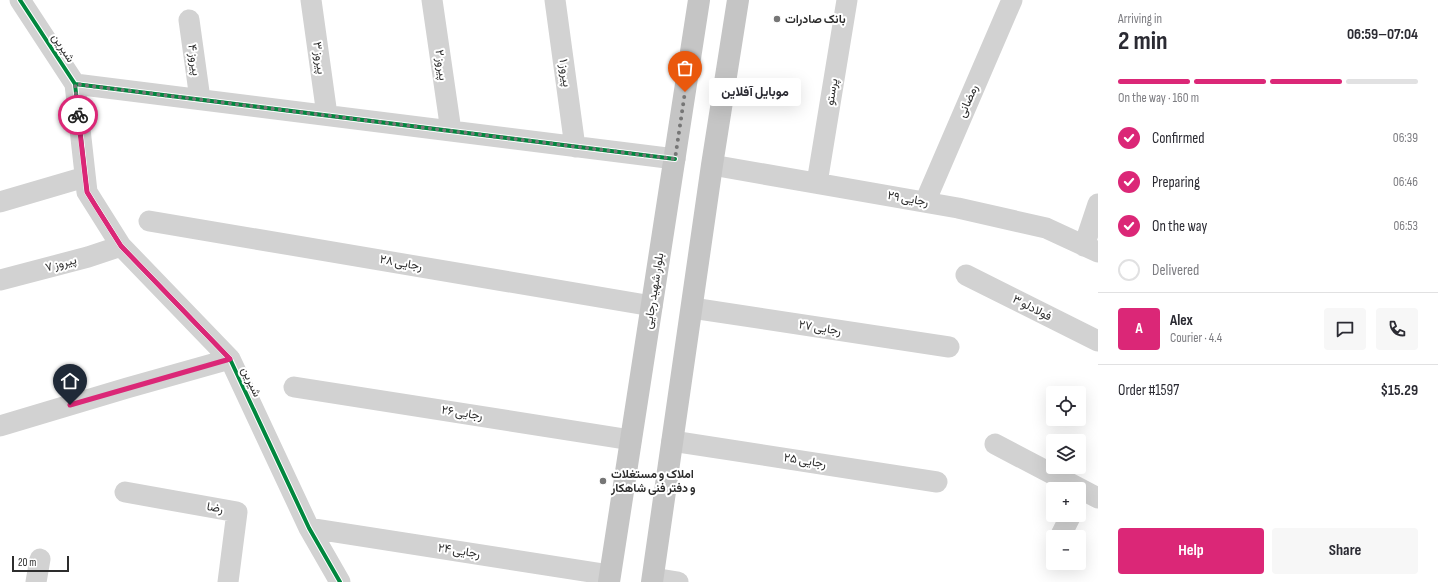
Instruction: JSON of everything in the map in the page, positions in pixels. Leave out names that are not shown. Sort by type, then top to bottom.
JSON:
[{"type":"main road","name":"بلوار شهید رجایی","points":[[610,579],[699,0]]},
{"type":"main road","points":[[652,580],[712,165],[738,0]]},
{"type":"street","name":"شیرین","points":[[20,0],[75,84],[87,192],[121,246],[230,359],[309,528],[340,582]]},
{"type":"street","name":"پیروز ۳","points":[[311,0],[327,116]]},
{"type":"street","name":"پیروز ۲","points":[[432,0],[451,131]]},
{"type":"street","name":"پیروز ۱","points":[[555,0],[575,146]]},
{"type":"street","name":"پرستو","points":[[817,183],[847,0]]},
{"type":"street","name":"رمضانی","points":[[925,202],[1012,0]]},
{"type":"street","name":"پیروز ۴","points":[[189,20],[200,99]]},
{"type":"street","points":[[75,84],[675,159]]},
{"type":"street","name":"رجایی ۲۹","points":[[712,165],[958,208],[1046,228],[1091,249]]},
{"type":"street","points":[[0,202],[85,177]]},
{"type":"street","points":[[1091,249],[1098,204]]},
{"type":"street","name":"رجایی ۲۸","points":[[150,221],[652,306]]},
{"type":"street","name":"پیروز ۷","points":[[0,280],[88,257],[121,246]]},
{"type":"street","name":"فولادلو ۳","points":[[966,275],[1098,341]]},
{"type":"street","name":"رجایی ۲۷","points":[[692,308],[949,347]]},
{"type":"street","points":[[0,426],[230,359]]},
{"type":"street","name":"رجایی ۲۶","points":[[294,386],[631,440]]},
{"type":"street","name":"رجایی ۲۵","points":[[672,441],[937,482]]},
{"type":"street","points":[[995,444],[1087,496]]},
{"type":"street","name":"رضا","points":[[125,492],[237,512],[228,582]]},
{"type":"street","name":"رجایی ۲۴","points":[[309,528],[610,579]]},
{"type":"street","points":[[36,582],[40,559]]},
{"type":"street","points":[[652,580],[678,582]]},
{"type":"cycle path","points":[[20,0],[75,84],[87,192],[121,246],[230,359],[309,528],[340,582]]},
{"type":"cycle path","points":[[75,84],[675,159]]},
{"type":"way so far","points":[[78,115],[75,84],[675,159],[685,92]]},
{"type":"place","name":"بانک صادرات","points":[[777,19]]},
{"type":"place","name":"موبایل آفلاین","points":[[685,92]]},
{"type":"place","name":"املاک و مستغلات و دفتر فنی شاهکار","points":[[603,481]]},
{"type":"route","points":[[70,405],[230,359],[121,246],[95,205],[87,192],[78,115]]}]
